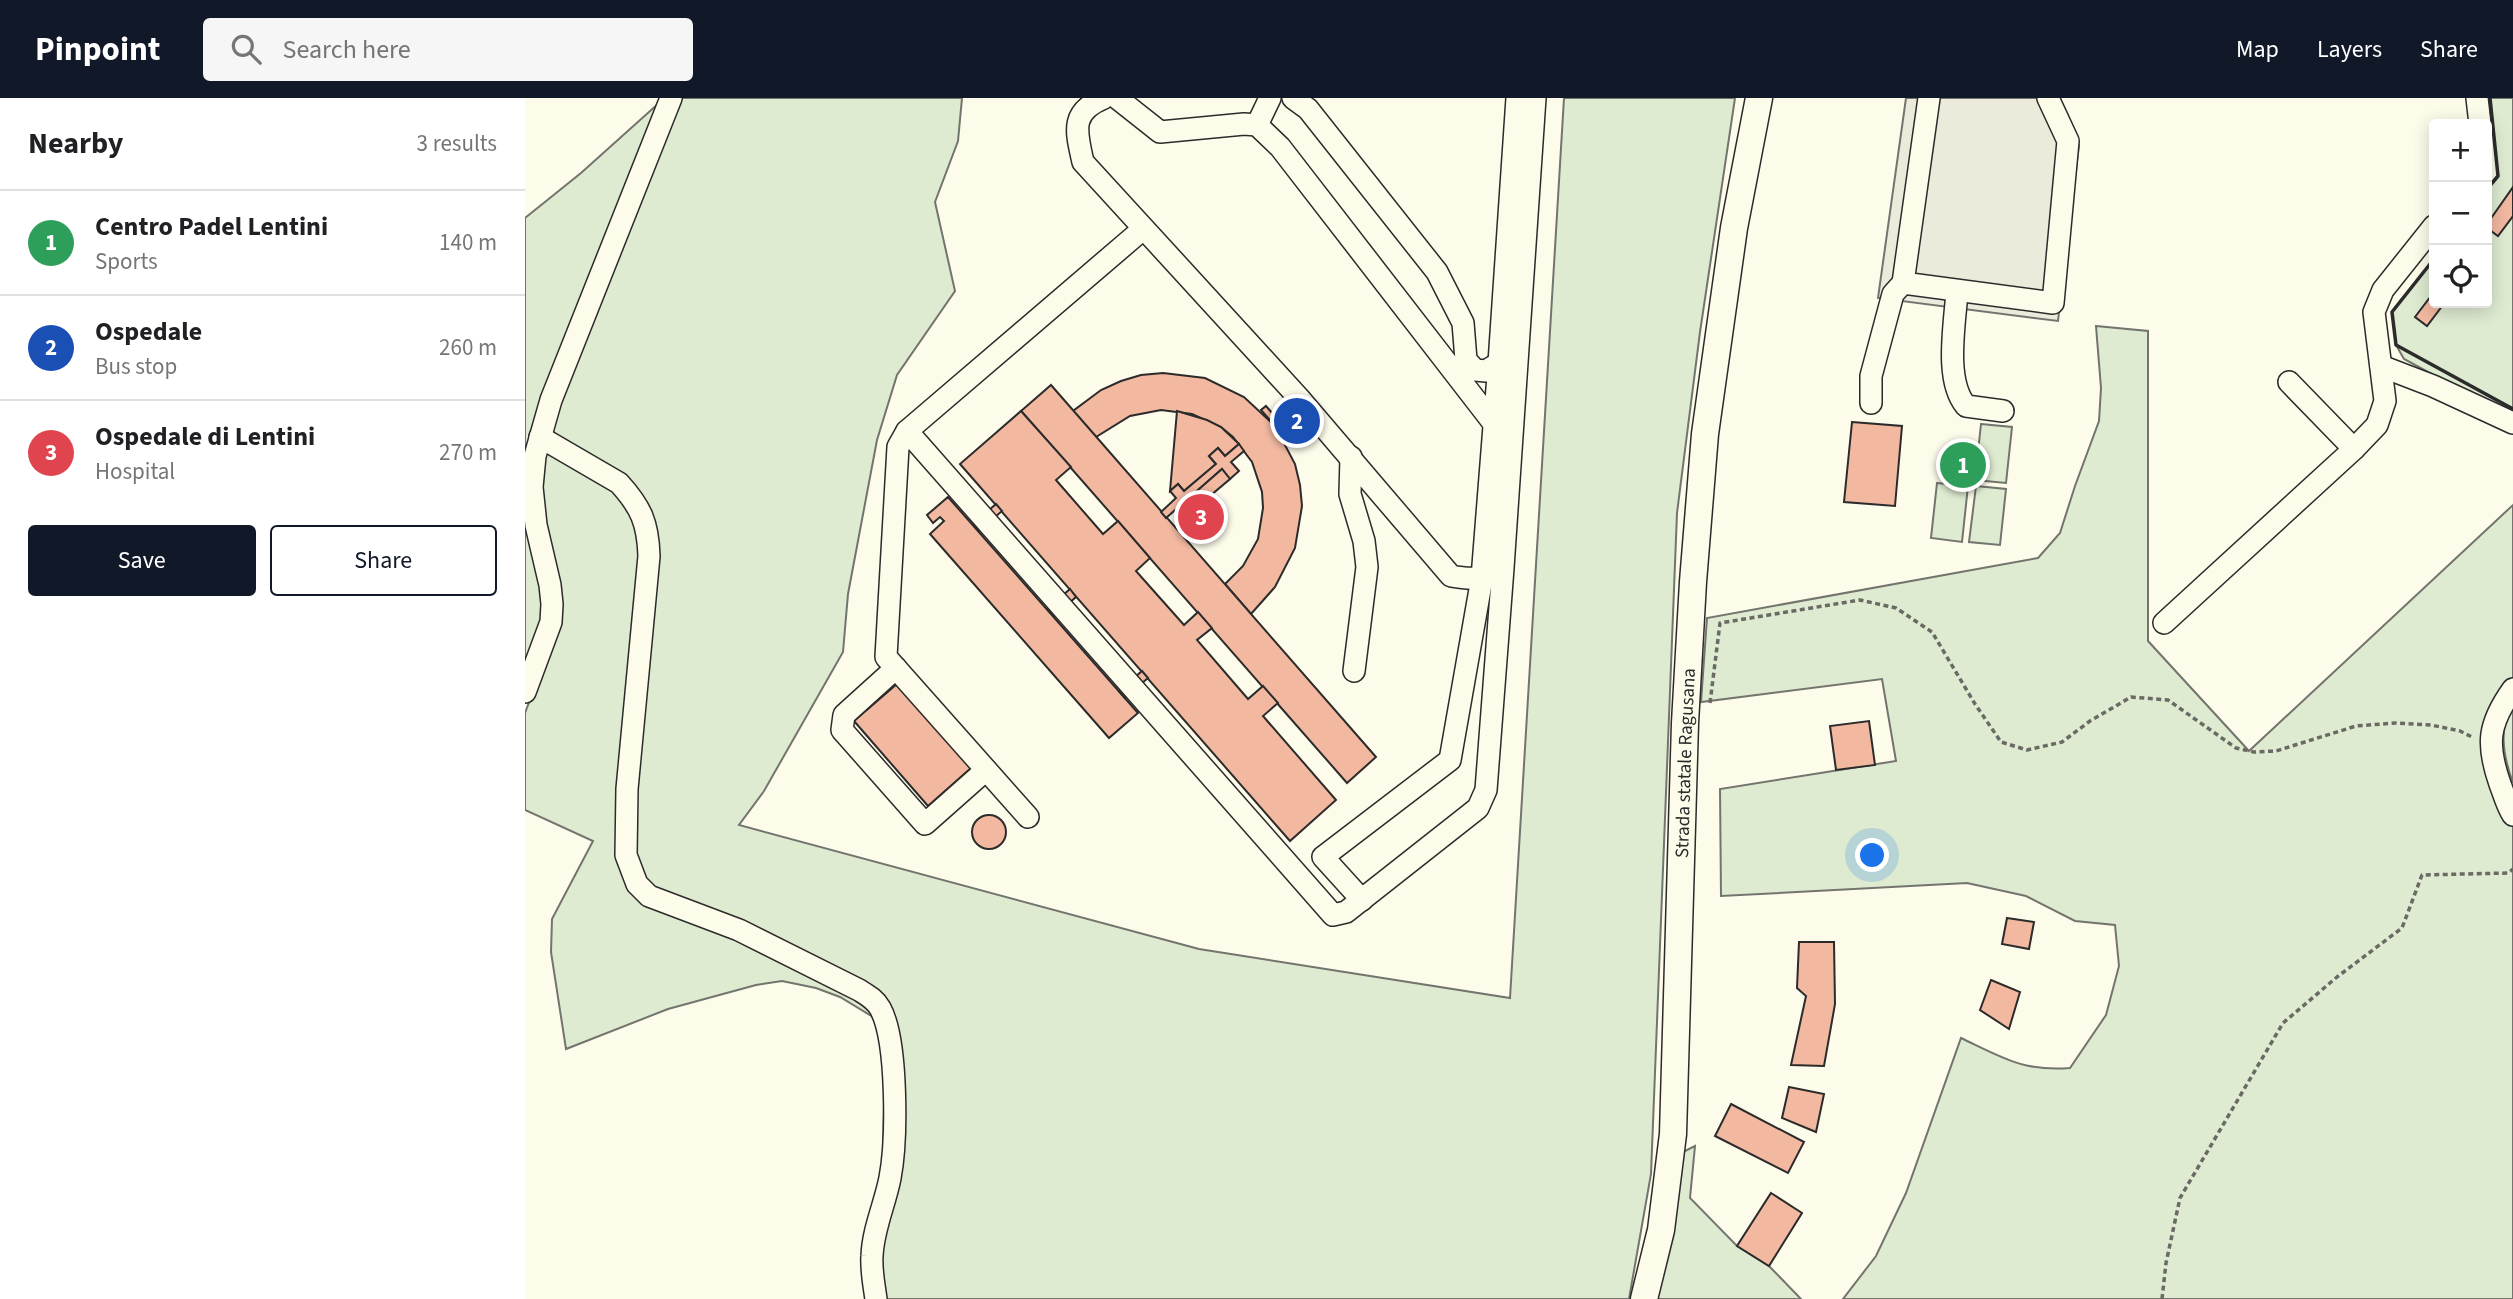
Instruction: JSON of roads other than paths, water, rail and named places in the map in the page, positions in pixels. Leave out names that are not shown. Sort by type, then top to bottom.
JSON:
[{"type":"main road","points":[[1734,229],[1744,98]]},
{"type":"main road","points":[[1734,229],[1759,98]]},
{"type":"main road","name":"Strada statale Ragusana","points":[[1644,1299],[1661,1230],[1673,1134],[1685,723],[1693,582],[1705,434],[1734,229]]},
{"type":"lane","points":[[525,692],[551,622],[550,585],[536,525],[531,487],[541,437],[556,387],[671,98]]},
{"type":"lane","points":[[1104,98],[1087,106],[1077,120],[1077,139],[1083,162],[1350,457],[1451,576],[1475,617],[1495,628],[1498,633]]},
{"type":"lane","points":[[1117,98],[1160,132],[1257,125],[1280,147],[1495,425]]},
{"type":"lane","points":[[1257,125],[1270,98]]},
{"type":"lane","points":[[1293,98],[1308,109],[1437,272],[1463,323],[1466,360],[1475,370],[1486,371],[1499,363]]},
{"type":"lane","points":[[1362,900],[1323,857],[1450,760],[1482,578],[1517,98]]},
{"type":"lane","points":[[907,430],[1333,915],[1346,912],[1478,808],[1486,790],[1535,98]]},
{"type":"lane","points":[[1871,403],[1871,376],[1893,294],[1903,283],[1929,98]]},
{"type":"lane","points":[[1903,283],[2053,303],[2068,141],[2048,98]]},
{"type":"lane","points":[[2477,98],[2479,119]]},
{"type":"lane","points":[[1028,817],[886,657],[898,447],[907,430],[1143,229]]},
{"type":"lane","points":[[2164,624],[2378,425],[2385,401],[2374,312],[2383,290],[2429,232]]},
{"type":"lane","points":[[1957,290],[1953,377],[1958,397],[1966,406],[2003,411]]},
{"type":"lane","points":[[1440,356],[1452,357],[1465,348]]},
{"type":"lane","points":[[2381,366],[2433,386],[2513,423]]},
{"type":"lane","points":[[2289,382],[2354,449]]},
{"type":"lane","points":[[541,437],[619,483],[645,520],[649,556],[627,789],[626,855],[637,884],[649,896],[739,930],[859,990],[873,999],[885,1020],[893,1057],[893,1150],[890,1178],[872,1248],[876,1299]]},
{"type":"lane","points":[[1350,457],[1350,494],[1364,541],[1367,567],[1354,671]]},
{"type":"lane","points":[[1451,576],[1482,578],[1503,568]]},
{"type":"lane","points":[[896,668],[844,715],[842,730],[925,824],[986,770]]},
{"type":"lane","points":[[2513,689],[2493,726],[2490,746],[2491,759],[2513,815]]},
{"type":"place","name":"Ospedale","points":[[1297,421]]},
{"type":"place","name":"Centro Padel Lentini","points":[[1963,465]]},
{"type":"place","name":"Ospedale di Lentini","points":[[1201,517]]}]
